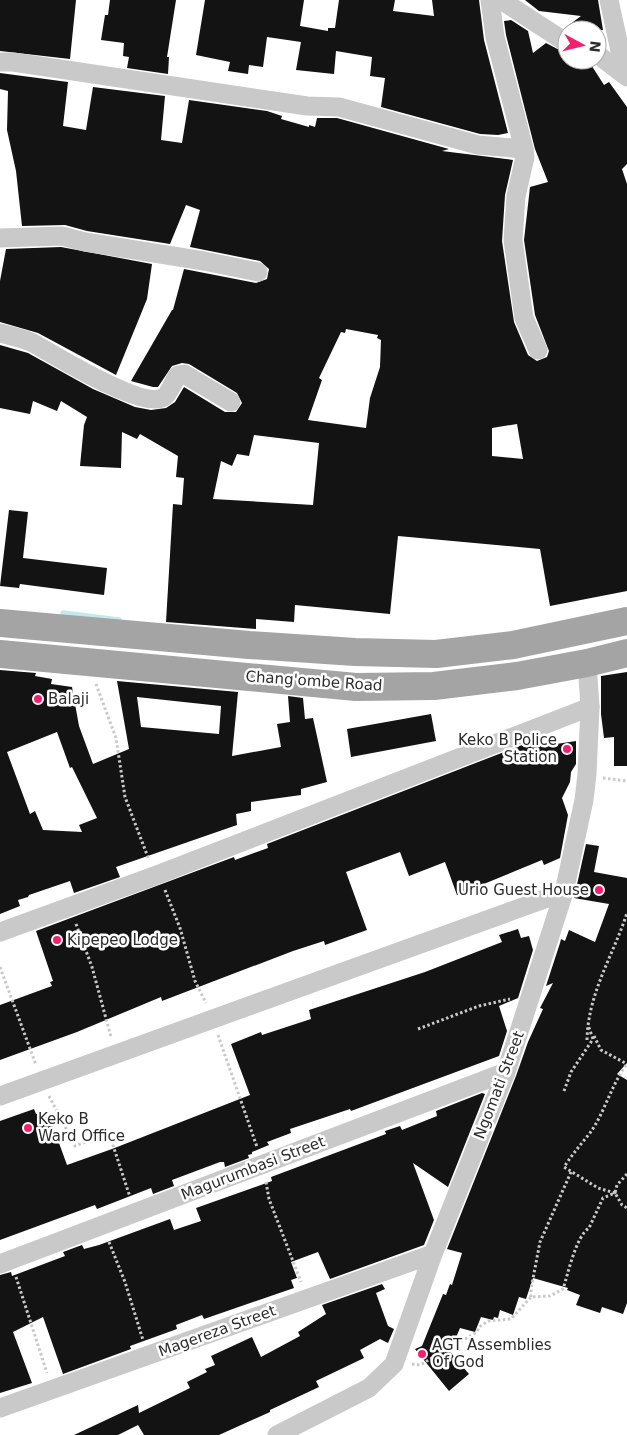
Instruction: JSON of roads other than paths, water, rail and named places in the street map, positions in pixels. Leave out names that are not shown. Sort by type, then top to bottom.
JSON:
[{"type":"main road","points":[[0,623],[249,645],[355,652],[436,654],[513,645],[627,620]]},
{"type":"main road","name":"Chang'ombe Road","points":[[0,654],[356,687],[434,686],[517,676],[588,663],[627,653]]},
{"type":"street","points":[[490,0],[495,37],[524,149],[525,157],[516,196],[513,240],[524,318],[538,350]]},
{"type":"street","points":[[501,0],[557,36]]},
{"type":"street","points":[[609,0],[626,75]]},
{"type":"street","points":[[607,49],[619,42]]},
{"type":"street","points":[[607,61],[626,75]]},
{"type":"street","points":[[0,62],[14,62],[306,106],[339,107],[478,145],[524,149]]},
{"type":"street","points":[[0,238],[62,236],[85,242],[204,261],[258,272]]},
{"type":"street","points":[[0,332],[32,342],[64,363],[126,392],[162,398],[166,396],[178,374],[184,374],[231,402]]},
{"type":"street","name":"Ngomati Street","points":[[278,1435],[370,1388],[394,1364],[433,1254],[506,1072],[533,994],[564,892],[584,800],[587,774],[590,707],[588,663]]},
{"type":"street","points":[[0,932],[157,875],[590,707]]},
{"type":"street","points":[[0,1096],[564,892]]},
{"type":"street","name":"Magurumbasi Street","points":[[5,1262],[506,1072]]},
{"type":"street","name":"Magereza Street","points":[[0,1408],[433,1254]]},
{"type":"waterway","points":[[63,613],[119,620]]},
{"type":"place","name":"Balaji","points":[[38,699]]},
{"type":"place","name":"Keko B Police Station","points":[[567,749]]},
{"type":"place","name":"Urio Guest House","points":[[599,890]]},
{"type":"place","name":"Kipepeo Lodge","points":[[57,940]]},
{"type":"place","name":"Keko B Ward Office","points":[[28,1128]]},
{"type":"place","name":"AGT Assemblies Of God","points":[[422,1354]]}]
